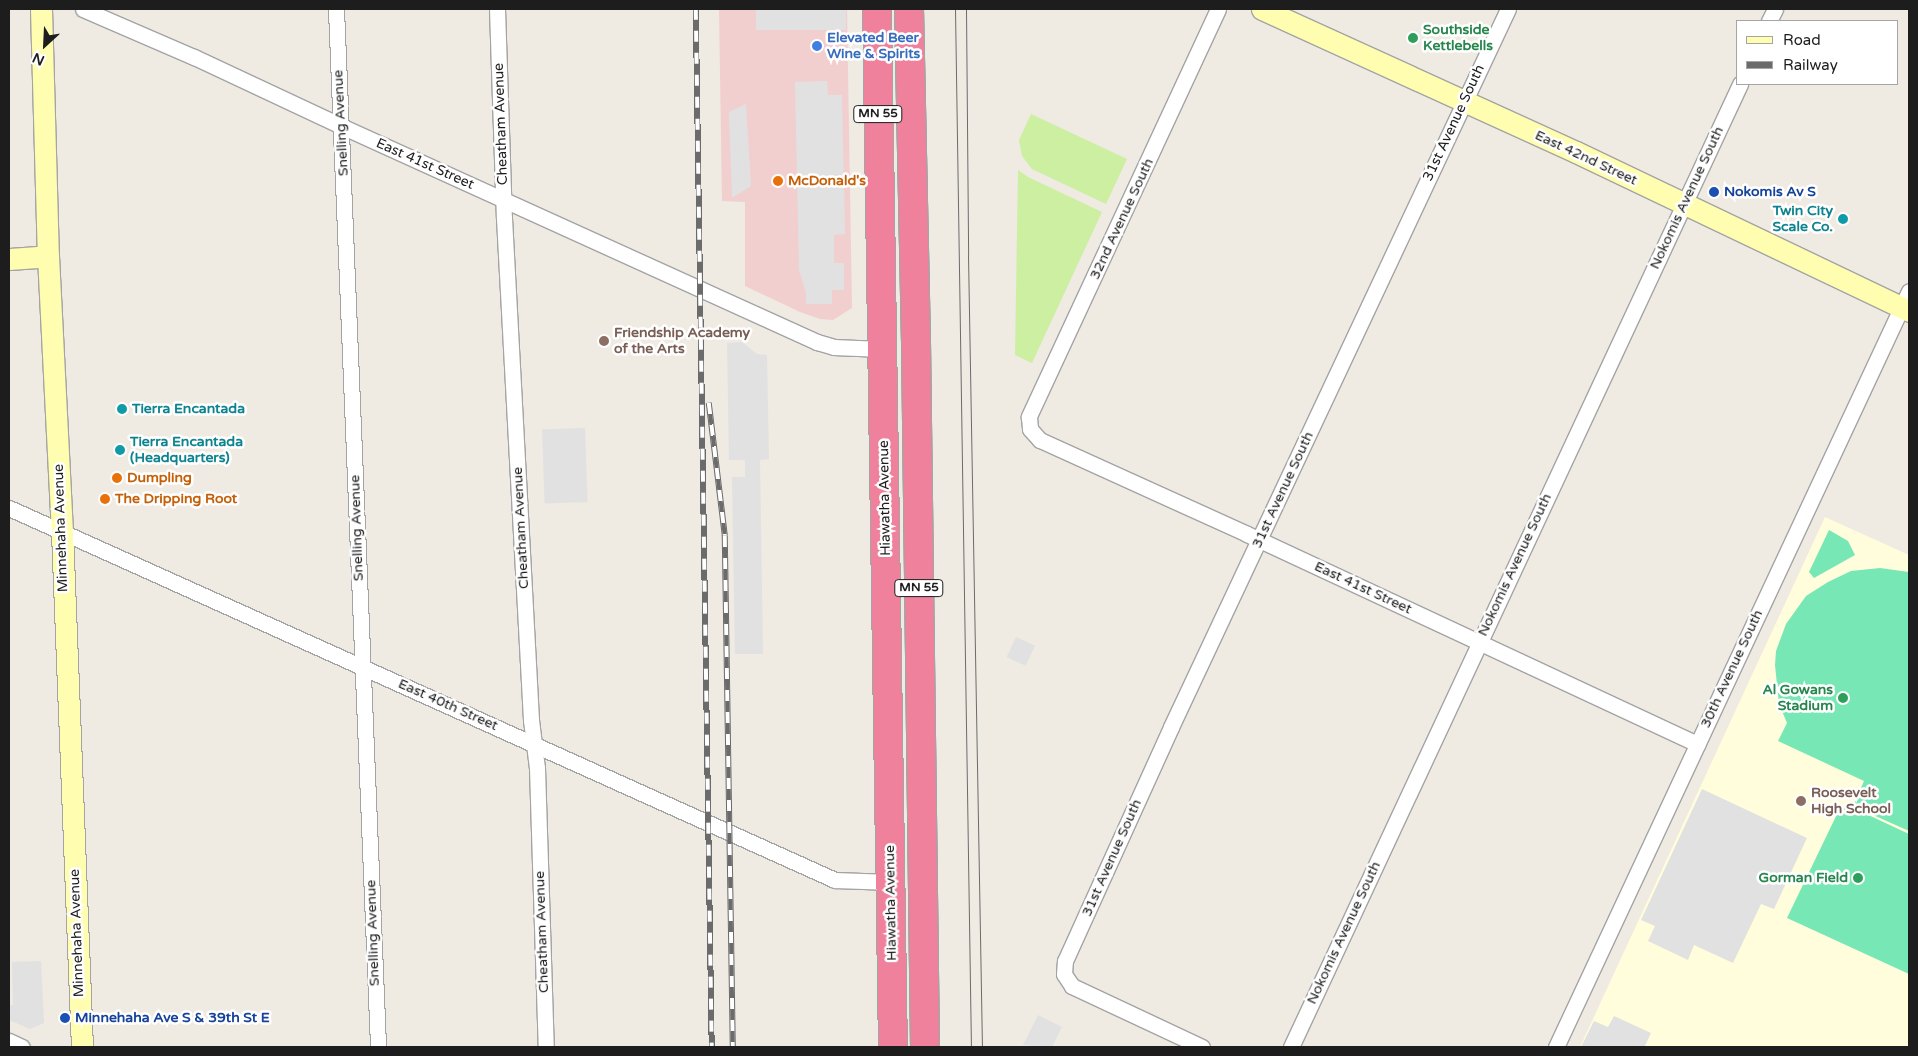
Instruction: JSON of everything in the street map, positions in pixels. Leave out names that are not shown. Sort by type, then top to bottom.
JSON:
[{"type":"highway","name":"Hiawatha Avenue","points":[[877,9],[893,1047]]},
{"type":"highway","name":"MN 55","points":[[909,9],[916,342],[925,1047]]},
{"type":"main road","name":"Minnehaha Avenue","points":[[41,9],[48,256],[62,532],[82,1047]]},
{"type":"main road","name":"East 42nd Street","points":[[1262,9],[1684,204],[1907,303]]},
{"type":"main road","points":[[9,259],[48,256]]},
{"type":"street","name":"East 41st Street","points":[[83,9],[194,57],[341,126],[817,342],[834,347],[882,349]]},
{"type":"street","name":"Snelling Avenue","points":[[336,9],[378,1047]]},
{"type":"street","name":"Cheatham Avenue","points":[[497,9],[503,200],[532,743],[537,768],[546,1047]]},
{"type":"street","name":"32nd Avenue South","points":[[1030,429],[1029,417],[1218,9]]},
{"type":"street","name":"31st Avenue South","points":[[1202,1047],[1072,986],[1064,974],[1065,962],[1508,9]]},
{"type":"street","name":"Nokomis Avenue South","points":[[1291,1047],[1740,85]]},
{"type":"street","name":"30th Avenue South","points":[[1556,1047],[1907,303]]},
{"type":"street","name":"East 41st Street","points":[[1030,429],[1040,440],[1698,744]]},
{"type":"street","name":"East 40th Street","points":[[9,508],[835,880],[891,882]]},
{"type":"street","points":[[9,1041],[22,1047]]},
{"type":"shaded area","points":[[719,9],[847,9],[852,308],[833,320],[820,319],[800,312],[745,286],[745,202],[722,201]]},
{"type":"shaded area","points":[[756,9],[846,9],[846,30],[756,30]]},
{"type":"shaded area","points":[[827,81],[828,95],[842,95],[845,234],[834,235],[834,263],[844,263],[844,290],[832,290],[832,304],[806,304],[806,293],[799,270],[795,82]]},
{"type":"shaded area","points":[[746,104],[751,186],[732,198],[729,112]]},
{"type":"shaded area","points":[[742,342],[757,354],[767,355],[769,459],[760,460],[763,654],[735,654],[732,477],[745,477],[745,460],[729,460],[727,343]]},
{"type":"shaded area","points":[[585,428],[588,502],[545,503],[542,430]]},
{"type":"shaded area","name":"Roosevelt High School","points":[[1825,517],[1909,555],[1909,1047],[1580,1047]]},
{"type":"shaded area","points":[[1016,637],[1035,646],[1026,666],[1007,657]]},
{"type":"shaded area","points":[[1702,789],[1807,838],[1774,909],[1761,904],[1733,963],[1694,945],[1688,960],[1648,941],[1655,926],[1641,920]]},
{"type":"shaded area","points":[[41,961],[44,1023],[30,1029],[9,1020],[9,1006],[13,1005],[12,962]]},
{"type":"shaded area","points":[[1038,1015],[1062,1027],[1052,1047],[1023,1045]]},
{"type":"shaded area","points":[[1614,1016],[1651,1033],[1645,1046],[1647,1047],[1581,1047],[1594,1021],[1608,1027]]},
{"type":"green space","points":[[1031,114],[1127,159],[1106,204],[1032,169],[1022,156],[1019,140]]},
{"type":"green space","points":[[1018,170],[1028,177],[1102,212],[1032,363],[1015,355]]},
{"type":"green space","points":[[1829,530],[1848,541],[1855,555],[1814,578],[1809,572]]},
{"type":"green space","name":"Al Gowans Stadium","points":[[1880,568],[1909,572],[1909,831],[1853,806],[1864,781],[1778,741],[1787,723],[1779,704],[1775,665],[1776,651],[1786,624],[1806,596],[1828,582],[1851,571]]},
{"type":"green space","name":"Gorman Field","points":[[1847,805],[1909,834],[1909,974],[1787,918],[1839,810]]},
{"type":"tram line","points":[[955,9],[971,1047]]},
{"type":"tram line","points":[[966,9],[968,255],[982,1047]]},
{"type":"railway","points":[[696,9],[712,1047]]},
{"type":"railway","points":[[709,403],[725,536],[733,1047]]},
{"type":"place","name":"Southside Kettlebells","points":[[1413,38]]},
{"type":"place","name":"Elevated Beer Wine & Spirits","points":[[817,46]]},
{"type":"place","name":"McDonald's","points":[[778,181]]},
{"type":"place","name":"Nokomis Av S","points":[[1714,192]]},
{"type":"place","name":"Twin City Scale Co.","points":[[1843,219]]},
{"type":"place","name":"Friendship Academy of the Arts","points":[[604,341]]},
{"type":"place","name":"Tierra Encantada","points":[[122,409]]},
{"type":"place","name":"Tierra Encantada (Headquarters)","points":[[120,450]]},
{"type":"place","name":"Dumpling","points":[[117,478]]},
{"type":"place","name":"The Dripping Root","points":[[105,499]]},
{"type":"place","name":"Al Gowans Stadium","points":[[1843,698]]},
{"type":"place","name":"Roosevelt High School","points":[[1801,801]]},
{"type":"place","name":"Gorman Field","points":[[1858,878]]},
{"type":"place","name":"Minnehaha Ave S & 39th St E","points":[[65,1018]]}]
